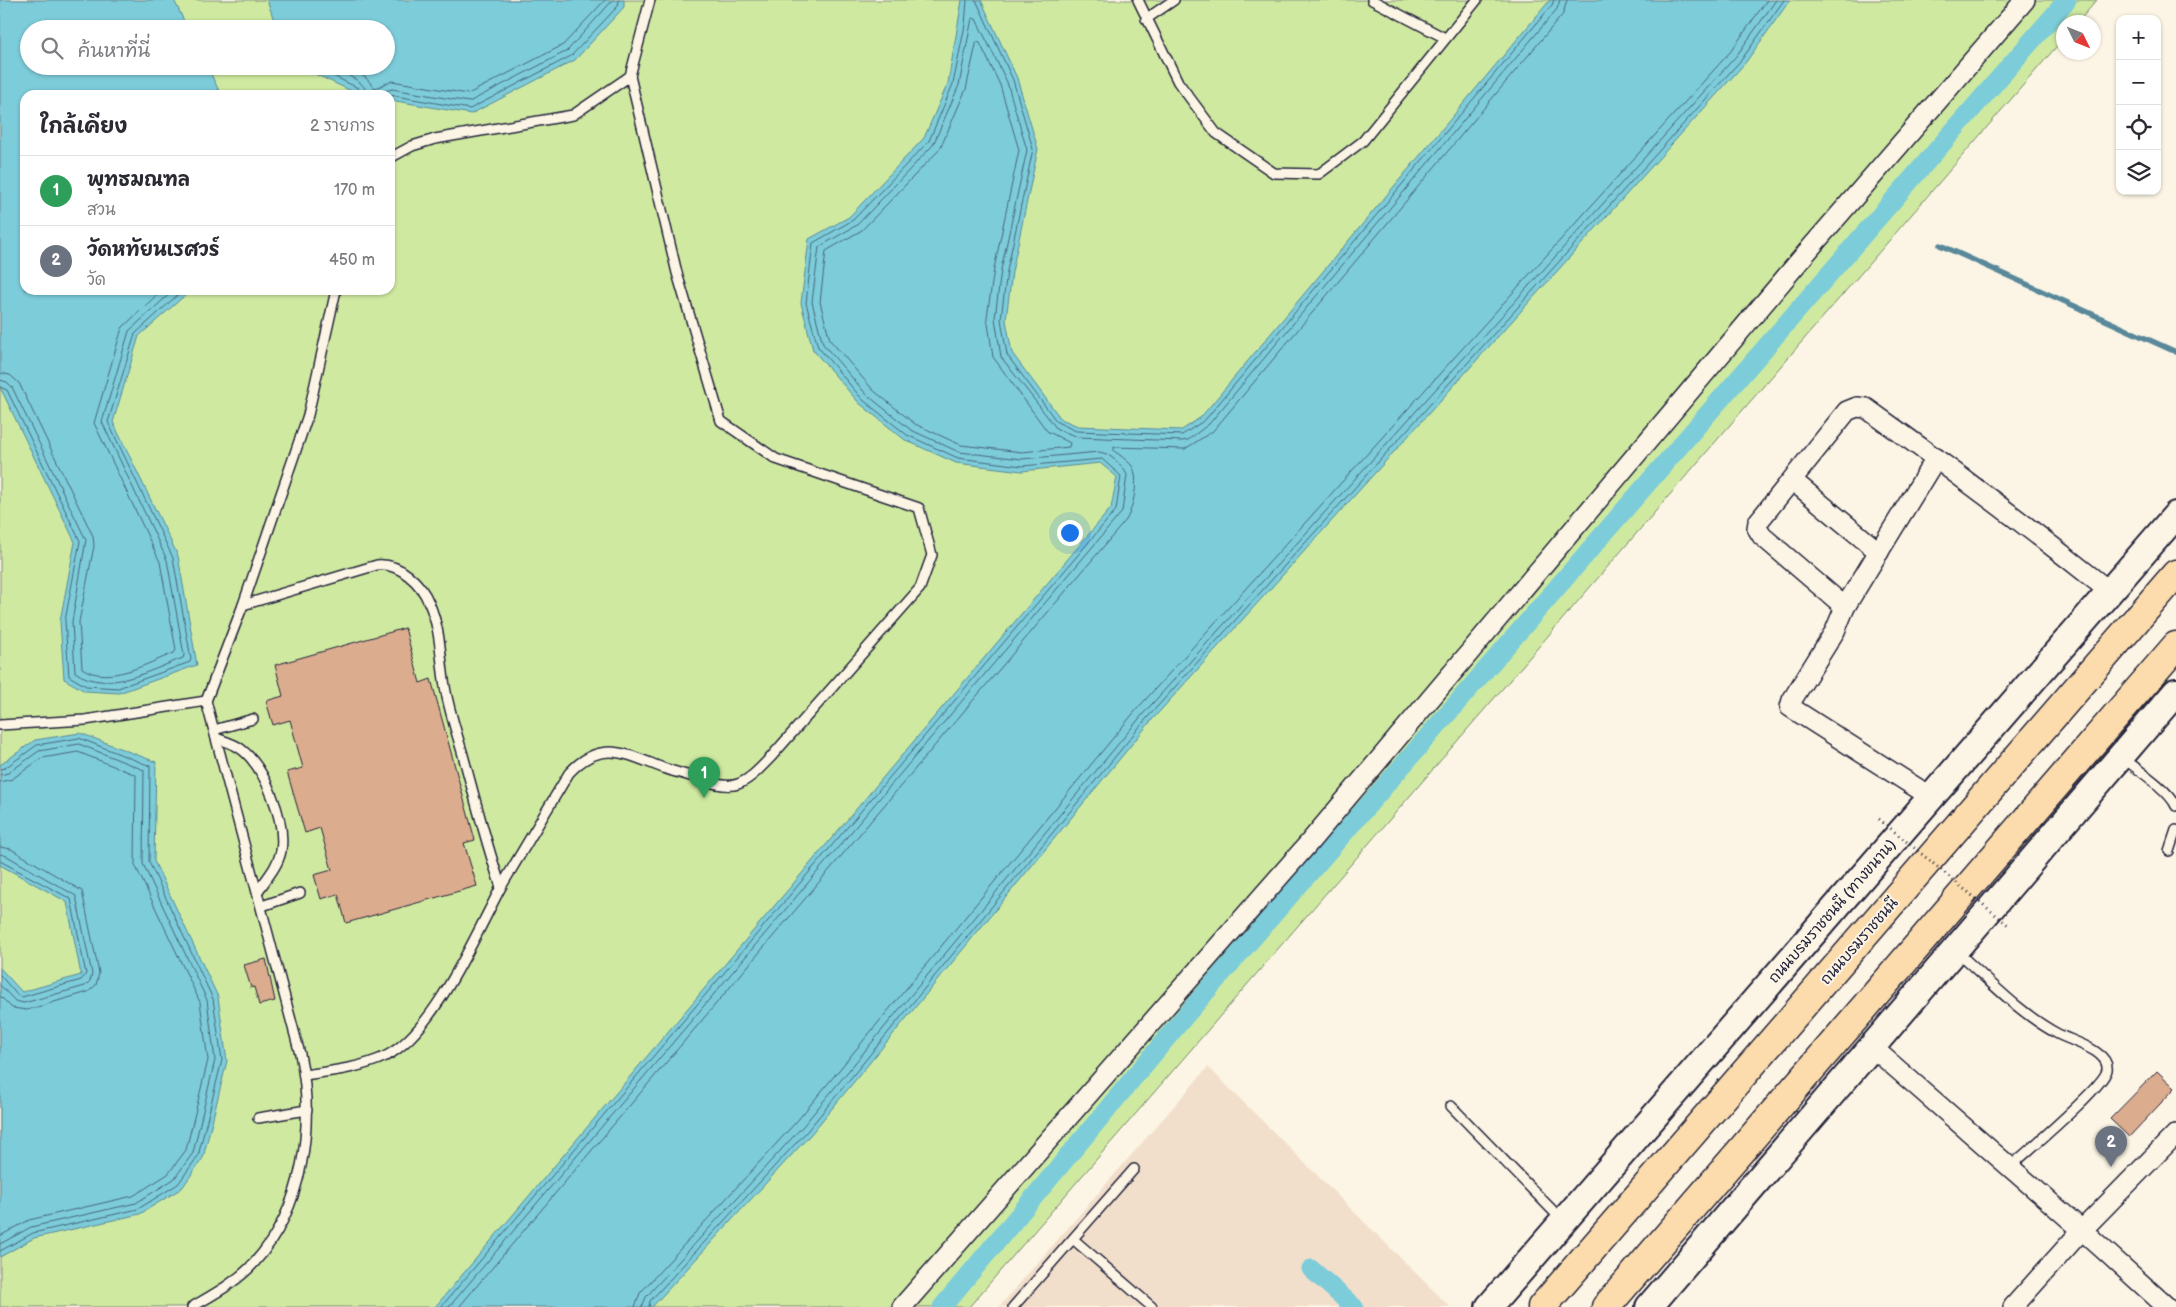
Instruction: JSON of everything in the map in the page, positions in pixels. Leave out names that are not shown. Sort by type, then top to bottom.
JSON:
[{"type":"highway","name":"ถนนบรมราชชนนี","points":[[1542,1307],[2176,574]]},
{"type":"highway","points":[[1606,1307],[2176,646]]},
{"type":"main road","name":"ถนนบรมราชชนนี (ทางขนาน)","points":[[1489,1307],[1930,796],[2176,515]]},
{"type":"main road","points":[[1649,1307],[2176,692]]},
{"type":"street","points":[[902,1307],[1308,844],[1801,260],[2025,0]]},
{"type":"street","points":[[1845,607],[1762,536],[1758,528],[1758,522],[1847,411],[1857,407],[1866,408],[2010,512],[2109,591]]},
{"type":"street","points":[[1930,796],[1790,707],[1792,700],[1835,631],[1845,607],[1936,458]]},
{"type":"street","points":[[1792,480],[1879,552]]},
{"type":"street","points":[[1872,1047],[2082,1230],[2167,1307]]},
{"type":"street","points":[[2013,1307],[2082,1230],[2176,1134]]},
{"type":"lane","points":[[304,1075],[364,1065],[405,1045],[433,1011],[501,887],[569,773],[579,762],[595,754],[612,751],[629,753],[663,768],[725,785],[737,784],[752,776],[771,757],[920,588],[932,555],[919,508],[776,459],[721,421],[677,273],[630,76],[650,0]]},
{"type":"lane","points":[[1138,0],[1178,82],[1216,133],[1274,173],[1319,174],[1363,141],[1445,38],[1478,0]]},
{"type":"lane","points":[[1146,19],[1174,0]]},
{"type":"lane","points":[[1372,0],[1445,38]]},
{"type":"lane","points":[[395,155],[412,146],[435,139],[573,115],[630,76]]},
{"type":"lane","points":[[192,1307],[228,1286],[254,1263],[276,1233],[295,1192],[304,1151],[307,1110],[304,1075],[258,890],[206,700],[243,605],[308,415],[335,295]]},
{"type":"lane","points":[[243,605],[378,565],[387,564],[398,568],[412,579],[429,602],[437,626],[443,654],[446,692],[483,832],[501,887]]},
{"type":"lane","points":[[0,725],[85,720],[206,700]]},
{"type":"lane","points":[[215,734],[253,719]]},
{"type":"lane","points":[[215,734],[240,748],[258,765],[269,787],[282,831],[281,851],[274,869],[258,890]]},
{"type":"lane","points":[[2120,756],[2164,791],[2174,800],[2176,806]]},
{"type":"lane","points":[[2169,851],[2176,830]]},
{"type":"lane","points":[[262,906],[300,893]]},
{"type":"lane","points":[[1955,950],[2027,1013],[2057,1033],[2093,1050],[2102,1056],[2107,1064],[2107,1072],[2091,1092],[2010,1167]]},
{"type":"lane","points":[[1451,1106],[1563,1222]]},
{"type":"lane","points":[[258,1118],[307,1110]]},
{"type":"lane","points":[[1013,1307],[1134,1169]]},
{"type":"lane","points":[[1073,1239],[1152,1307]]},
{"type":"path","points":[[1879,819],[2008,926]]},
{"type":"shaded area","points":[[1208,1067],[1450,1307],[999,1307]]},
{"type":"green space","points":[[0,0],[2097,0],[2084,15],[2056,15],[2056,47],[969,1307],[0,1307]]},
{"type":"water","points":[[0,0],[174,0],[184,20],[20,20],[20,75],[211,75],[219,90],[20,90],[20,295],[185,295],[139,336],[113,422],[178,556],[197,665],[119,693],[85,691],[64,679],[60,621],[75,542],[0,387]]},
{"type":"water","points":[[267,0],[624,0],[624,7],[575,60],[471,114],[395,101],[395,90],[349,90],[317,75],[395,75],[395,20],[274,20]]},
{"type":"water","points":[[962,0],[981,0],[1017,78],[1038,149],[1012,272],[1006,320],[1012,353],[1061,419],[1078,426],[1182,430],[1201,417],[1550,0],[1790,0],[1746,62],[1151,721],[811,1134],[652,1307],[435,1307],[1111,508],[1117,477],[1100,463],[1022,471],[956,463],[905,440],[859,403],[813,350],[801,303],[809,239],[849,217],[924,138],[948,83]]},
{"type":"water","points":[[80,733],[156,762],[154,861],[218,997],[227,1061],[203,1158],[182,1188],[140,1214],[34,1238],[0,1257],[0,968],[22,992],[81,975],[67,902],[0,865],[0,765],[35,740]]},
{"type":"building","points":[[405,628],[420,683],[431,679],[475,840],[464,843],[477,886],[346,923],[338,894],[321,899],[314,875],[332,870],[320,828],[305,833],[287,772],[303,768],[290,720],[273,725],[266,701],[283,696],[275,665]]},
{"type":"building","points":[[266,959],[275,1001],[259,1005],[254,987],[251,988],[244,965]]},
{"type":"building","points":[[2157,1071],[2175,1088],[2129,1137],[2110,1119]]},
{"type":"waterway","points":[[942,1307],[1186,1015],[2067,0]]},
{"type":"waterway","points":[[1940,245],[2176,352]]},
{"type":"waterway","points":[[1311,1269],[1354,1307]]},
{"type":"place","name":"พุทธมณฑล","points":[[704,798]]},
{"type":"place","name":"วัดหทัยนเรศวร์","points":[[2111,1167]]}]
